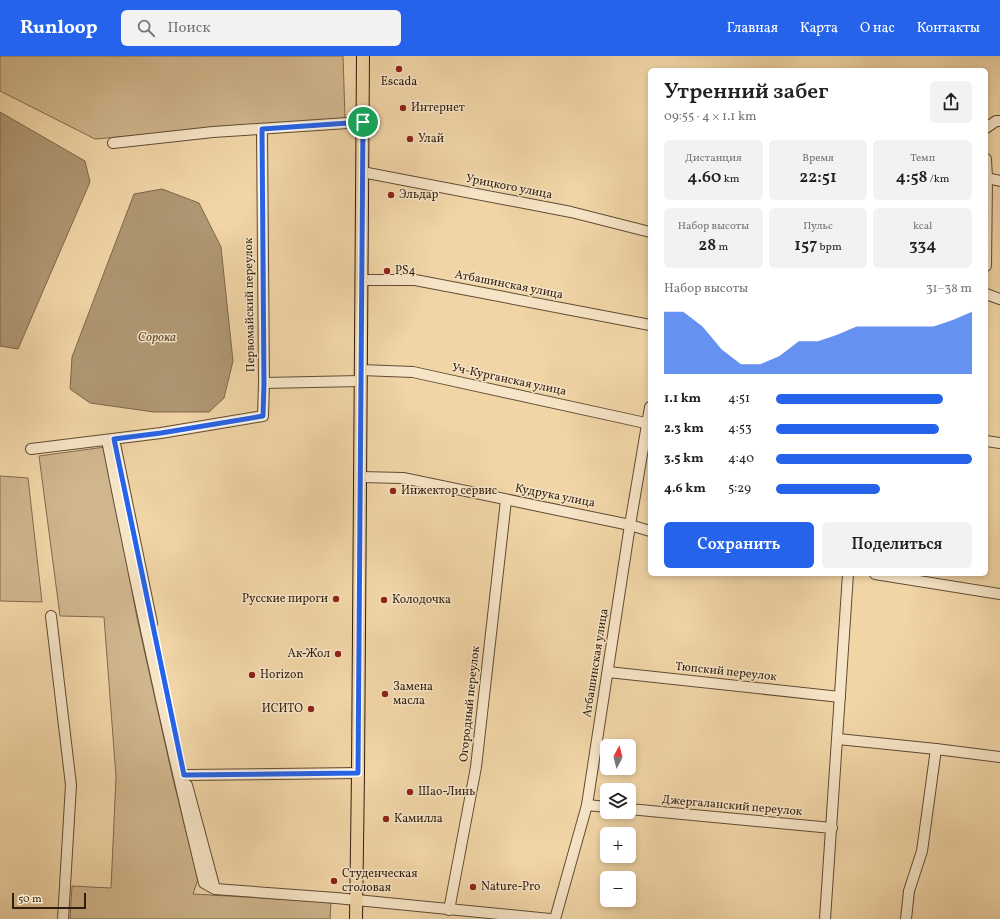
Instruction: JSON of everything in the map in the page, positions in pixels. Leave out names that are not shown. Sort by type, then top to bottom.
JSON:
[{"type":"main road","points":[[356,919],[363,56]]},
{"type":"street","points":[[988,127],[996,121],[1000,122]]},
{"type":"street","points":[[113,143],[213,132],[363,122]]},
{"type":"street","name":"Первомайский переулок","points":[[262,129],[264,383],[361,376]]},
{"type":"street","name":"Урицкого улица","points":[[362,172],[571,212],[648,231]]},
{"type":"street","points":[[988,178],[1000,181]]},
{"type":"street","name":"Атбашинская улица","points":[[362,280],[415,280],[648,325]]},
{"type":"street","points":[[988,295],[1000,299]]},
{"type":"street","name":"Уч-Курганская улица","points":[[361,376],[413,372],[648,424]]},
{"type":"street","points":[[30,449],[161,433],[263,416],[264,383]]},
{"type":"street","name":"Атбашинская улица","points":[[554,919],[587,805],[630,525],[648,429]]},
{"type":"street","points":[[110,439],[184,775],[215,889]]},
{"type":"street","points":[[110,439],[126,537],[176,768],[204,882],[215,889],[355,900],[550,919]]},
{"type":"street","points":[[988,441],[1000,443]]},
{"type":"street","name":"Кудрука улица","points":[[360,477],[403,478],[630,525],[648,530]]},
{"type":"street","name":"Огородный переулок","points":[[449,910],[476,766],[506,500]]},
{"type":"street","points":[[825,919],[848,576]]},
{"type":"street","points":[[888,576],[1000,594]]},
{"type":"street","points":[[51,616],[71,785],[63,919]]},
{"type":"street","name":"Тюпский переулок","points":[[608,672],[840,697]]},
{"type":"street","points":[[838,739],[936,748],[1000,757]]},
{"type":"street","points":[[906,919],[909,891],[922,851],[936,748]]},
{"type":"street","points":[[184,775],[358,773]]},
{"type":"street","points":[[587,805],[600,806]]},
{"type":"street","name":"Джергаланский переулок","points":[[636,810],[832,828]]},
{"type":"shaded area","points":[[0,56],[343,56],[345,118],[95,139],[0,91]]},
{"type":"shaded area","points":[[105,447],[137,618],[173,779],[198,879],[193,894],[331,902],[330,919],[70,919],[72,886],[111,888],[116,777],[104,617],[60,616],[39,456]]},
{"type":"shaded area","points":[[0,476],[28,478],[42,602],[0,601]]},
{"type":"water","points":[[0,112],[85,161],[90,182],[18,349],[0,346]]},
{"type":"water","name":"Сорока","points":[[162,189],[199,203],[221,247],[233,361],[224,398],[209,412],[154,412],[90,403],[70,389],[72,357],[134,194]]},
{"type":"place","name":"Escada","points":[[399,69]]},
{"type":"place","name":"Интернет","points":[[403,108]]},
{"type":"place","name":"Улай","points":[[410,139]]},
{"type":"place","name":"Эльдар","points":[[391,195]]},
{"type":"place","name":"PS4","points":[[387,271]]},
{"type":"place","name":"Инжектор сервис","points":[[393,491]]},
{"type":"place","name":"Русские пироги","points":[[336,599]]},
{"type":"place","name":"Колодочка","points":[[384,600]]},
{"type":"place","name":"Ак-Жол","points":[[338,654]]},
{"type":"place","name":"Horizon","points":[[252,675]]},
{"type":"place","name":"Замена масла","points":[[385,694]]},
{"type":"place","name":"ИСИТО","points":[[311,709]]},
{"type":"place","name":"Шао-Линь","points":[[410,792]]},
{"type":"place","name":"Камилла","points":[[386,819]]},
{"type":"place","name":"Студенческая столовая","points":[[334,881]]},
{"type":"place","name":"Nature-Pro","points":[[473,887]]},
{"type":"route","points":[[363,122],[358,773],[184,775],[114,439],[161,433],[263,416],[262,129],[363,122]]}]
